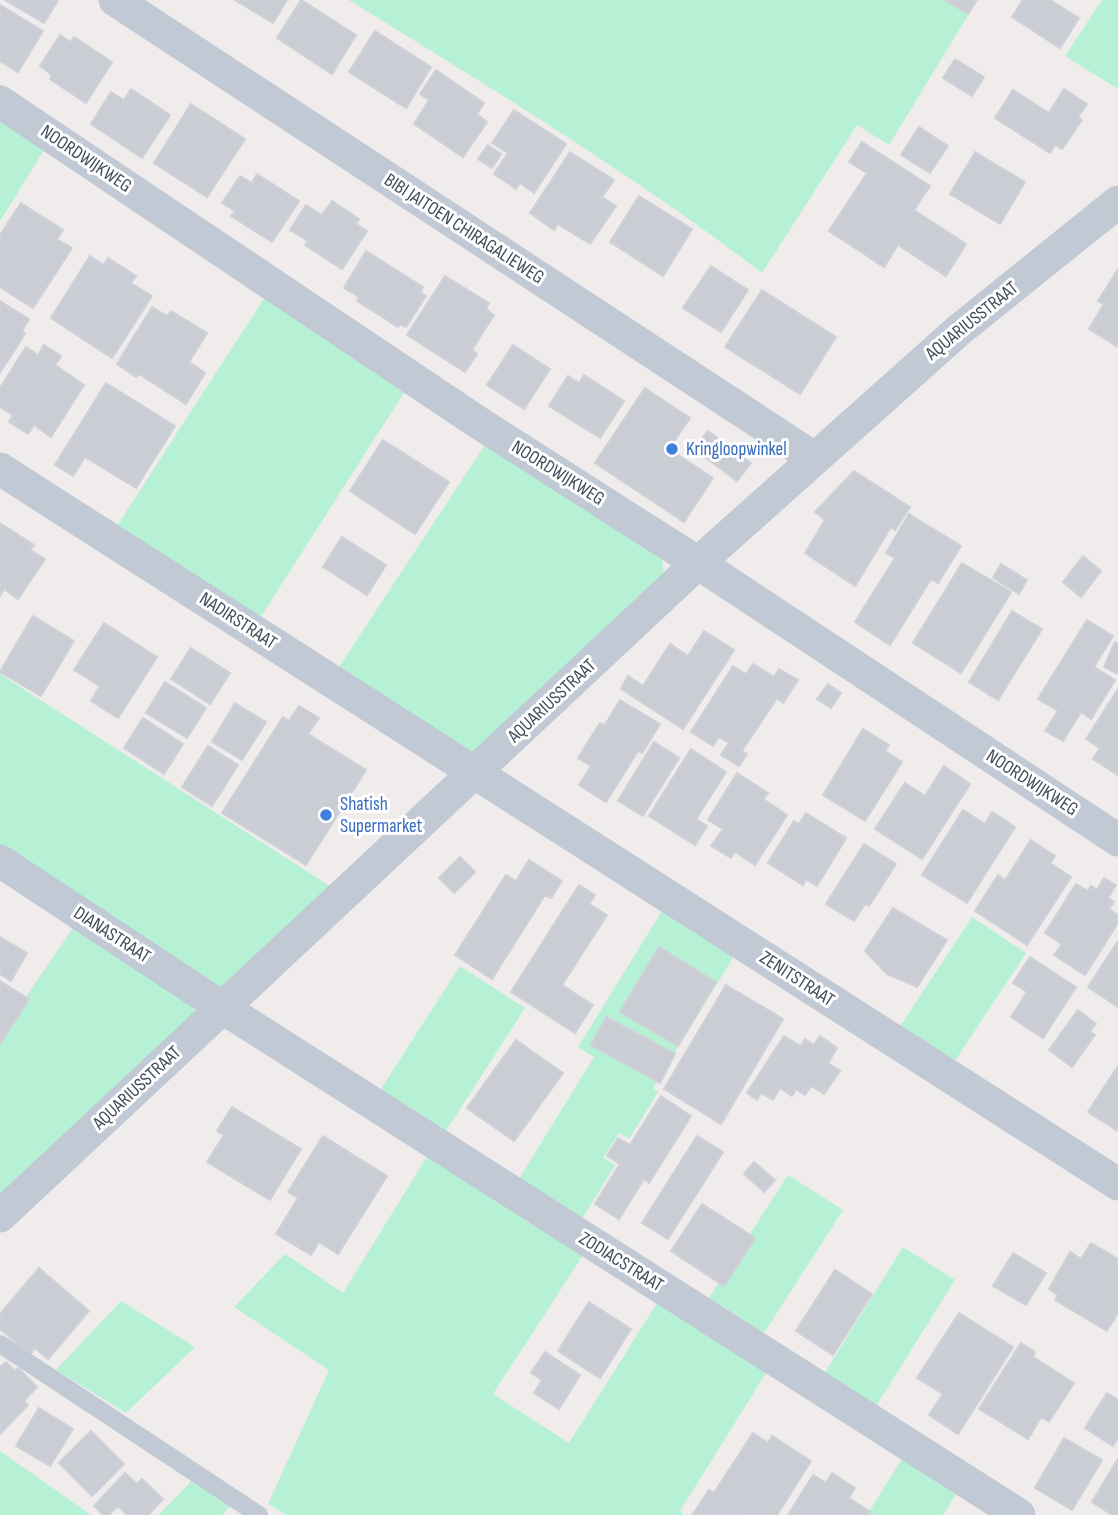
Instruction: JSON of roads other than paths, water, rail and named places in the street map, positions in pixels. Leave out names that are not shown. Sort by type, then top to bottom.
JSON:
[{"type":"street","name":"BIBI JAITOEN CHIRAGALIEWEG","points":[[115,0],[814,458]]},
{"type":"street","name":"NOORDWIJKWEG","points":[[0,102],[476,422],[698,563],[1118,840]]},
{"type":"street","name":"AQUARIUSSTRAAT","points":[[0,1216],[698,563],[958,330],[1118,202]]},
{"type":"street","name":"NADIRSTRAAT","points":[[0,469],[476,773]]},
{"type":"street","name":"ZENITSTRAAT","points":[[476,773],[1118,1184]]},
{"type":"street","name":"DIANASTRAAT","points":[[0,861],[223,1008]]},
{"type":"street","name":"ZODIACSTRAAT","points":[[223,1008],[1020,1515]]},
{"type":"lane","points":[[0,1344],[260,1515]]},
{"type":"place","name":"Kringloopwinkel","points":[[672,449]]},
{"type":"place","name":"Shatish Supermarket","points":[[326,815]]}]
